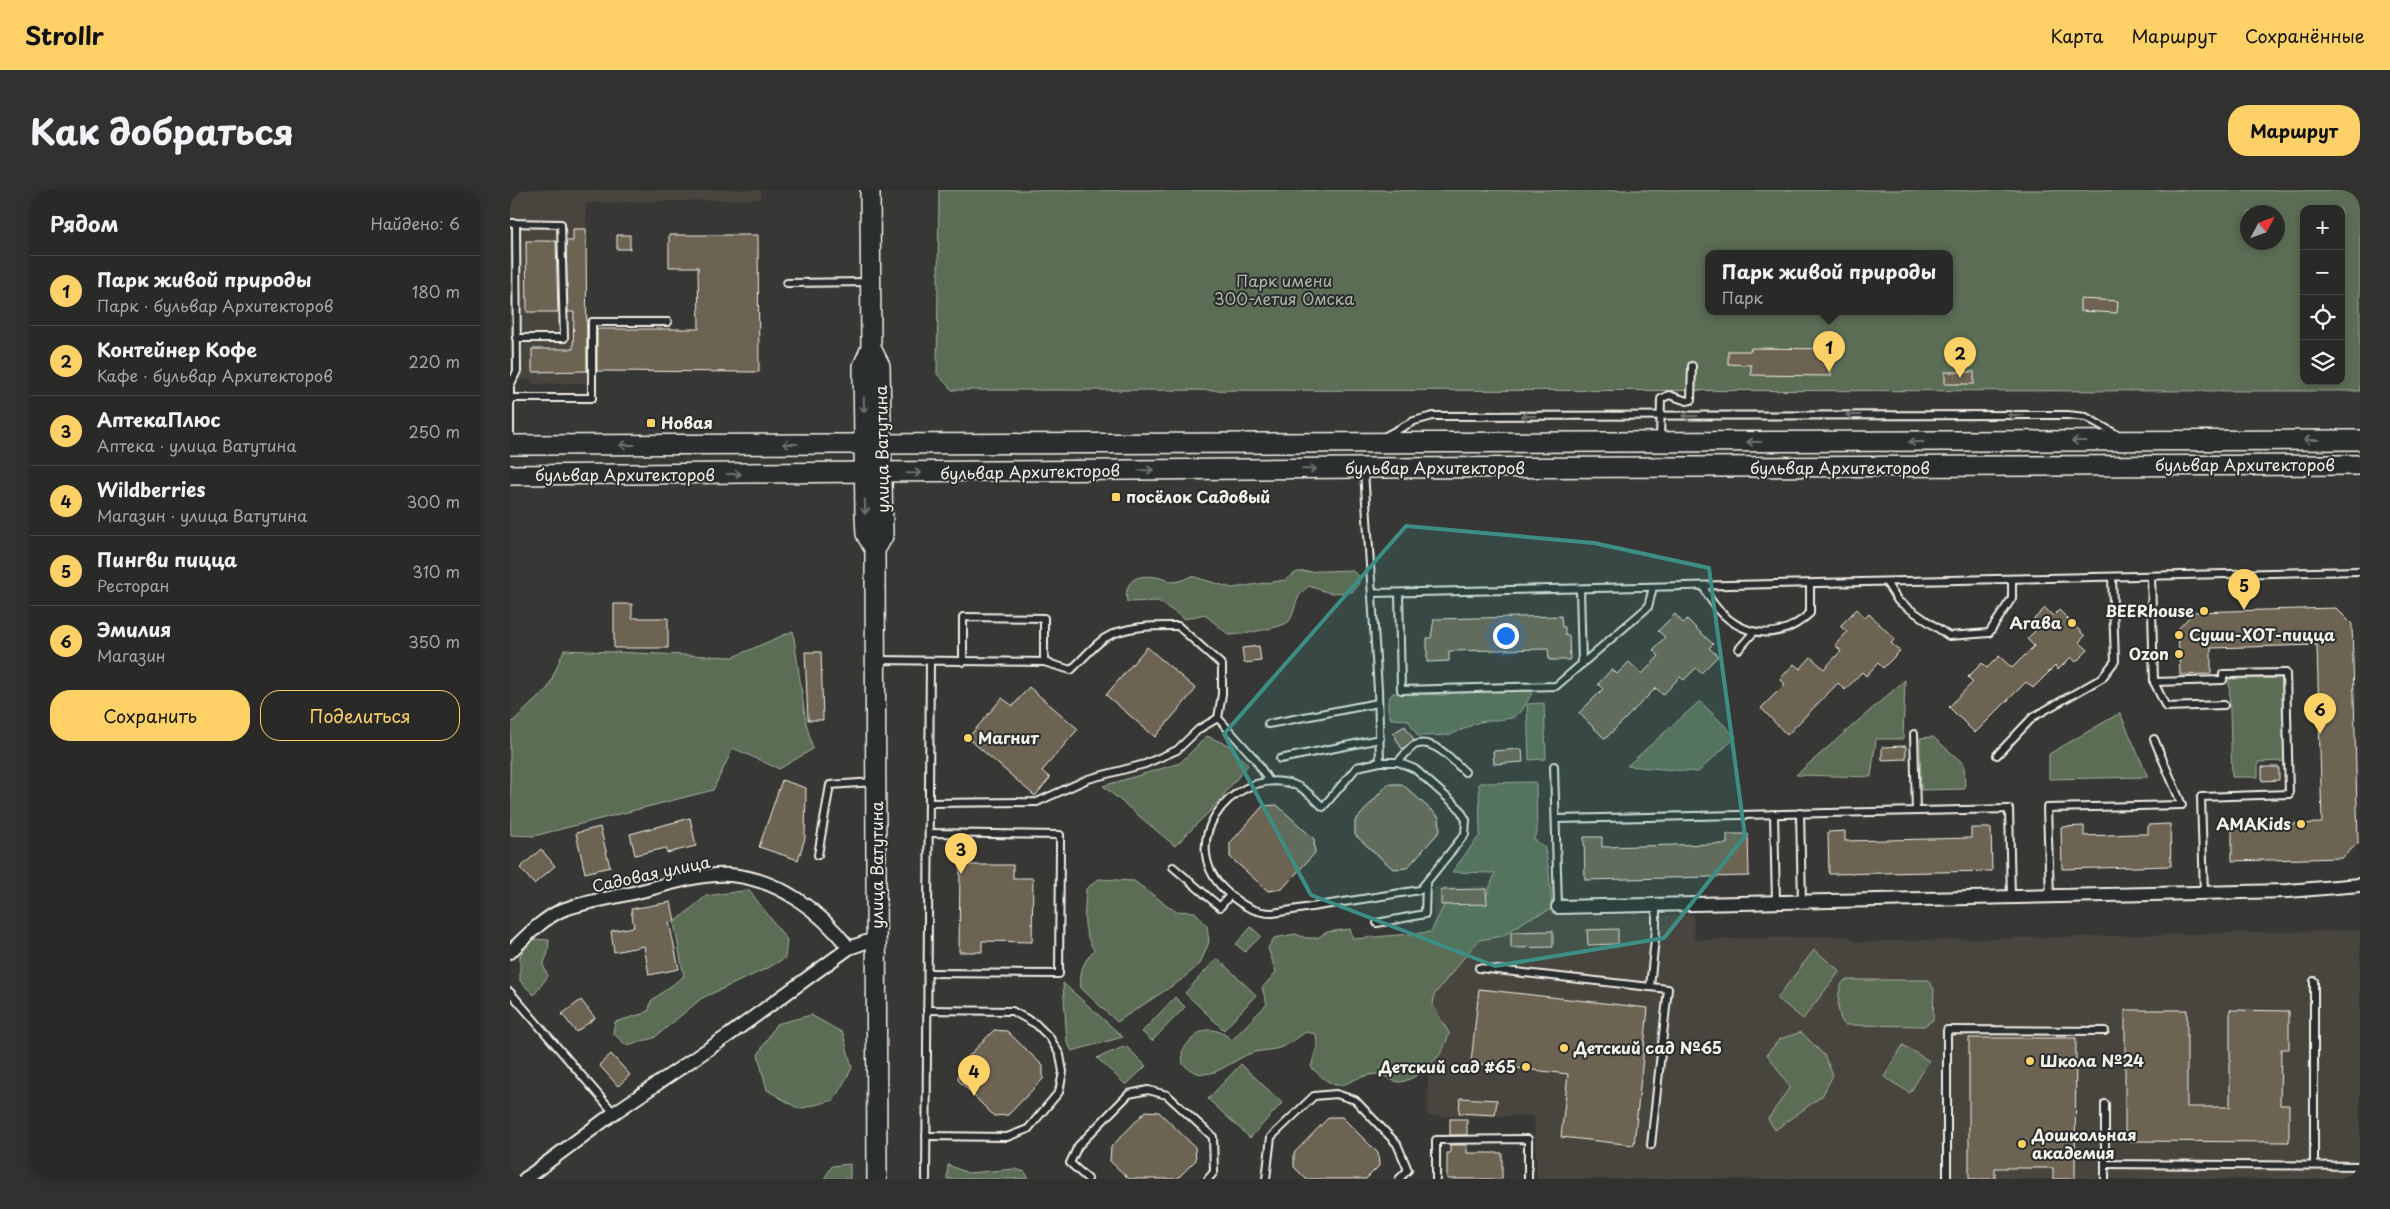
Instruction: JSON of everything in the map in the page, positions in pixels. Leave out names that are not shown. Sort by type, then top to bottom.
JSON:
[{"type":"main road","name":"улица Ватутина","points":[[870,190],[871,348],[863,366],[873,444],[873,473],[866,534],[875,550],[877,1179]]},
{"type":"main road","name":"бульвар Архитекторов","points":[[510,445],[2360,440]]},
{"type":"main road","name":"бульвар Архитекторов","points":[[510,476],[1364,468],[2360,465]]},
{"type":"street","name":"Садовая улица","points":[[510,952],[539,924],[562,910],[700,877],[729,875],[753,879],[792,895],[824,918],[849,948]]},
{"type":"street","points":[[1558,907],[2288,891],[2360,885]]},
{"type":"street","points":[[525,1179],[614,1113],[729,1035],[849,948],[877,938]]},
{"type":"lane","points":[[510,445],[510,386],[516,371],[513,222],[561,224],[564,338],[516,338]]},
{"type":"lane","points":[[787,283],[871,282]]},
{"type":"lane","points":[[510,398],[592,398],[592,322],[668,322]]},
{"type":"lane","points":[[1660,442],[1660,402],[1664,396],[1687,401],[1691,400],[1692,366]]},
{"type":"lane","points":[[1373,443],[1414,421],[1433,416],[2066,415],[2086,417],[2128,441]]},
{"type":"lane","points":[[1364,468],[1380,762]]},
{"type":"lane","points":[[1372,593],[2360,572]]},
{"type":"lane","points":[[2151,576],[2154,682],[2166,706],[2224,705]]},
{"type":"lane","points":[[1997,755],[2033,716],[2102,678],[2116,660],[2112,577]]},
{"type":"lane","points":[[1886,582],[1898,601],[1949,636],[1989,633],[2012,598],[2012,579]]},
{"type":"lane","points":[[1703,586],[1710,600],[1728,619],[1753,633],[1773,633],[1797,626],[1810,614],[1810,584]]},
{"type":"lane","points":[[1399,593],[1402,690],[1556,686],[1648,607],[1653,587]]},
{"type":"lane","points":[[1580,589],[1582,664]]},
{"type":"lane","points":[[963,662],[964,617],[1044,618],[1044,662]]},
{"type":"lane","points":[[876,660],[1044,662],[1071,670],[1106,638],[1139,628],[1178,626],[1222,665],[1222,694],[1218,718]]},
{"type":"lane","points":[[1739,649],[1753,633]]},
{"type":"lane","points":[[926,1179],[930,661]]},
{"type":"lane","points":[[2154,682],[2223,680],[2223,674],[2286,673],[2290,794],[2201,797],[2204,892]]},
{"type":"lane","points":[[1268,724],[1378,702]]},
{"type":"lane","points":[[929,802],[1038,802],[1088,779],[1145,764],[1177,750],[1199,729],[1218,718]]},
{"type":"lane","points":[[1218,718],[1256,759],[1269,781]]},
{"type":"lane","points":[[1914,734],[1916,811]]},
{"type":"lane","points":[[1280,759],[1380,739]]},
{"type":"lane","points":[[2050,896],[2047,808],[2182,805],[2154,739]]},
{"type":"lane","points":[[1398,762],[1414,746],[1424,743],[1435,747],[1465,772]]},
{"type":"lane","points":[[1380,762],[1398,762],[1415,769],[1459,808],[1466,820],[1466,834],[1420,890],[1273,913],[1255,912],[1219,886],[1206,864],[1204,847],[1212,820],[1234,796],[1251,786],[1269,781],[1290,783],[1309,793],[1323,807],[1357,767],[1380,762]]},
{"type":"lane","points":[[1554,766],[1558,907]]},
{"type":"lane","points":[[818,855],[830,785],[877,781]]},
{"type":"lane","points":[[1556,819],[2008,809],[2011,897]]},
{"type":"lane","points":[[1800,813],[1802,902]]},
{"type":"lane","points":[[1774,814],[1776,902]]},
{"type":"lane","points":[[928,973],[1059,974],[1060,855],[1060,835],[929,834]]},
{"type":"lane","points":[[1173,867],[1220,907],[1230,895]]},
{"type":"lane","points":[[1377,923],[1425,914],[1426,884]]},
{"type":"lane","points":[[1650,987],[1656,929],[1656,905]]},
{"type":"lane","points":[[1479,968],[1668,989],[1651,1145]]},
{"type":"lane","points":[[2314,981],[2314,1165]]},
{"type":"lane","points":[[510,992],[614,1113]]},
{"type":"lane","points":[[926,1136],[1007,1137],[1028,1129],[1058,1092],[1063,1072],[1060,1055],[1050,1038],[1036,1024],[1012,1011],[927,1010]]},
{"type":"lane","points":[[1946,1179],[1947,1030],[2105,1031]]},
{"type":"lane","points":[[1088,1179],[1070,1163],[1078,1146],[1129,1094],[1148,1090],[1167,1095],[1213,1137],[1214,1172],[1208,1179]]},
{"type":"lane","points":[[1266,1179],[1271,1137],[1314,1096],[1336,1094],[1355,1100],[1397,1144],[1408,1170],[1399,1179]]},
{"type":"lane","points":[[2104,1179],[2105,1104]]},
{"type":"lane","points":[[1436,1179],[1436,1140],[1528,1140],[1528,1179]]},
{"type":"lane","points":[[2104,1164],[2360,1166]]},
{"type":"highlighted area","points":[[1406,526],[1594,543],[1709,568],[1745,836],[1664,938],[1495,966],[1311,895],[1224,734]]},
{"type":"shaded area","points":[[510,190],[761,190],[761,199],[586,203],[587,383],[532,384],[531,379],[510,380]]},
{"type":"shaded area","name":"Школа №24","points":[[1553,885],[1553,916],[1693,915],[1694,940],[1848,936],[1855,942],[2360,930],[2360,1179],[1537,1179],[1534,1116],[1427,1116],[1434,887]]},
{"type":"green space","name":"Парк имени 300-летия Омска","points":[[939,190],[2360,190],[2360,391],[952,390],[937,374]]},
{"type":"green space","points":[[1351,570],[1358,575],[1359,585],[1352,592],[1330,593],[1309,586],[1297,600],[1293,614],[1288,622],[1269,629],[1241,634],[1229,635],[1204,614],[1185,619],[1158,601],[1127,602],[1126,594],[1130,583],[1135,579],[1146,576],[1172,582],[1191,576],[1232,588],[1285,580],[1297,572]]},
{"type":"green space","points":[[793,631],[806,723],[813,749],[779,769],[733,748],[713,790],[534,836],[510,835],[510,724],[548,688],[564,650],[733,657]]},
{"type":"green space","points":[[2282,678],[2285,761],[2258,762],[2258,777],[2232,777],[2229,679]]},
{"type":"green space","points":[[1905,680],[1903,739],[1876,739],[1871,777],[1796,775]]},
{"type":"green space","points":[[1530,689],[1532,693],[1521,712],[1512,718],[1479,722],[1450,735],[1418,736],[1408,720],[1391,719],[1388,709],[1388,702],[1393,693],[1442,695],[1462,691]]},
{"type":"green space","points":[[1700,701],[1736,737],[1698,772],[1627,766]]},
{"type":"green space","points":[[1544,703],[1546,759],[1529,760],[1527,704]]},
{"type":"green space","points":[[2120,713],[2148,777],[2049,779],[2049,754]]},
{"type":"green space","points":[[1207,736],[1230,746],[1248,765],[1211,810],[1175,846],[1103,786],[1180,763]]},
{"type":"green space","points":[[1933,737],[1964,764],[1965,789],[1921,790],[1920,738]]},
{"type":"green space","points":[[1536,782],[1537,834],[1533,839],[1544,846],[1549,869],[1552,909],[1528,919],[1503,936],[1479,940],[1461,961],[1434,995],[1433,1006],[1449,1033],[1439,1056],[1423,1071],[1410,1079],[1398,1082],[1376,1074],[1364,1076],[1343,1085],[1330,1083],[1311,1067],[1317,1045],[1316,1034],[1306,1032],[1283,1047],[1253,1053],[1208,1074],[1192,1071],[1183,1064],[1182,1052],[1198,1033],[1211,1030],[1217,1031],[1232,1040],[1267,1004],[1262,988],[1276,972],[1268,948],[1274,938],[1295,934],[1306,938],[1317,938],[1327,932],[1350,929],[1353,939],[1431,932],[1448,897],[1476,899],[1487,895],[1495,873],[1452,872],[1480,835],[1479,783]]},
{"type":"green space","points":[[1099,879],[1134,881],[1175,911],[1195,912],[1207,926],[1209,942],[1200,964],[1181,980],[1117,1022],[1081,988],[1083,968],[1094,950],[1085,928],[1086,889]]},
{"type":"green space","points":[[749,890],[787,940],[785,958],[768,968],[702,998],[654,1038],[626,1045],[613,1033],[615,1022],[649,1010],[651,1001],[684,976],[674,923],[706,896]]},
{"type":"green space","points":[[1251,927],[1261,936],[1245,952],[1236,944]]},
{"type":"green space","points":[[531,939],[549,940],[548,953],[543,965],[548,976],[534,995],[520,981],[520,956]]},
{"type":"green space","points":[[1814,950],[1840,971],[1803,1019],[1777,998]]},
{"type":"green space","points":[[1217,958],[1256,995],[1224,1030],[1185,993]]},
{"type":"green space","points":[[1845,980],[1928,980],[1934,989],[1933,1020],[1924,1026],[1845,1025],[1840,1016],[1838,1002],[1840,989]]},
{"type":"green space","points":[[1063,983],[1123,1037],[1072,1051],[1067,1042]]},
{"type":"green space","points":[[1175,997],[1185,1007],[1152,1041],[1142,1032]]},
{"type":"green space","points":[[811,1015],[843,1033],[852,1068],[834,1100],[799,1109],[767,1090],[758,1055],[776,1024]]},
{"type":"green space","points":[[1801,1032],[1824,1055],[1833,1075],[1822,1096],[1775,1130],[1768,1119],[1790,1087],[1767,1054],[1780,1039]]},
{"type":"green space","points":[[1903,1045],[1929,1061],[1910,1093],[1884,1077]]},
{"type":"green space","points":[[1126,1046],[1146,1066],[1126,1085],[1097,1058]]},
{"type":"green space","points":[[1241,1064],[1282,1103],[1250,1138],[1208,1099]]},
{"type":"green space","points":[[850,1164],[850,1179],[824,1179],[832,1166]]},
{"type":"green space","points":[[948,1165],[968,1173],[1015,1169],[1025,1172],[1029,1179],[947,1179]]},
{"type":"building","points":[[573,229],[586,229],[587,371],[532,372],[532,349],[573,349],[574,312],[568,312],[566,241],[573,241]]},
{"type":"building","points":[[617,235],[630,235],[630,249],[617,249]]},
{"type":"building","points":[[669,235],[758,235],[759,372],[597,371],[597,329],[699,329],[698,267],[669,267]]},
{"type":"building","points":[[526,241],[556,241],[558,312],[527,312]]},
{"type":"building","points":[[2080,299],[2118,301],[2117,313],[2080,311]]},
{"type":"building","points":[[1751,348],[1831,349],[1831,376],[1751,375],[1751,365],[1728,364],[1728,351],[1751,351]]},
{"type":"building","points":[[1945,372],[1974,372],[1974,384],[1945,384]]},
{"type":"building","points":[[614,604],[632,604],[632,618],[668,618],[668,648],[614,648]]},
{"type":"building","points":[[2045,608],[2053,616],[2059,610],[2085,636],[2079,642],[2088,650],[2076,662],[2071,657],[2058,670],[2055,666],[2033,688],[2026,682],[1975,733],[1949,707],[1973,682],[1968,677],[1982,663],[1987,668],[1999,656],[2012,668],[2034,646],[2027,639],[2040,626],[2033,620]]},
{"type":"building","points":[[2336,608],[2352,624],[2358,843],[2342,858],[2232,861],[2232,826],[2322,823],[2317,645],[2211,648],[2211,674],[2180,675],[2178,629],[2194,612]]},
{"type":"building","points":[[1857,609],[1865,618],[1869,614],[1895,639],[1891,643],[1900,651],[1883,668],[1878,663],[1866,676],[1862,672],[1845,690],[1838,683],[1787,735],[1761,708],[1785,684],[1780,679],[1794,664],[1800,669],[1811,657],[1824,669],[1841,651],[1835,645],[1847,632],[1840,626]]},
{"type":"building","points":[[1675,614],[1683,623],[1687,619],[1713,644],[1709,648],[1718,656],[1701,673],[1696,668],[1684,680],[1680,677],[1663,695],[1656,688],[1605,739],[1579,713],[1603,689],[1598,684],[1612,669],[1617,674],[1629,662],[1642,674],[1659,656],[1653,650],[1665,637],[1658,631]]},
{"type":"building","points":[[1561,616],[1562,627],[1565,627],[1565,635],[1569,635],[1570,660],[1549,660],[1548,649],[1449,651],[1449,661],[1427,662],[1427,638],[1431,638],[1434,619]]},
{"type":"building","points":[[1259,646],[1261,661],[1244,663],[1242,648]]},
{"type":"building","points":[[1147,647],[1196,689],[1155,737],[1106,695]]},
{"type":"building","points":[[805,652],[821,652],[823,720],[808,720]]},
{"type":"building","points":[[1029,687],[1078,729],[1042,771],[1050,778],[1035,796],[968,738],[1002,698],[1013,706]]},
{"type":"building","points":[[1405,726],[1414,740],[1402,749],[1393,733]]},
{"type":"building","points":[[1906,746],[1906,759],[1882,760],[1882,747]]},
{"type":"building","points":[[1522,749],[1523,762],[1494,764],[1493,751]]},
{"type":"building","points":[[2262,767],[2279,767],[2279,780],[2262,781]]},
{"type":"building","points":[[782,780],[806,788],[805,838],[798,860],[759,847]]},
{"type":"building","points":[[1388,784],[1402,784],[1439,817],[1440,831],[1407,868],[1393,869],[1355,835],[1355,821]]},
{"type":"building","points":[[1277,805],[1314,839],[1315,853],[1282,889],[1268,891],[1230,857],[1230,843],[1263,806]]},
{"type":"building","points":[[690,818],[696,846],[667,853],[666,848],[635,855],[630,834]]},
{"type":"building","points":[[2170,824],[2171,866],[2062,869],[2061,827],[2084,826],[2084,836],[2148,834],[2148,825]]},
{"type":"building","points":[[600,827],[610,867],[585,873],[576,833]]},
{"type":"building","points":[[1971,828],[1991,828],[1992,871],[1829,874],[1828,832],[1845,831],[1845,841],[1971,838]]},
{"type":"building","points":[[1727,834],[1748,834],[1749,876],[1585,880],[1584,837],[1602,837],[1602,847],[1727,844]]},
{"type":"building","points":[[541,849],[555,866],[534,884],[520,868]]},
{"type":"building","points":[[960,865],[1013,865],[1013,878],[1033,878],[1032,942],[982,941],[982,952],[959,952]]},
{"type":"building","points":[[1486,889],[1487,904],[1441,905],[1441,890]]},
{"type":"building","points":[[671,902],[675,921],[669,922],[679,969],[649,975],[644,946],[614,952],[611,931],[634,927],[631,909]]},
{"type":"building","points":[[1618,929],[1618,944],[1588,945],[1587,930]]},
{"type":"building","points":[[1553,931],[1553,947],[1511,948],[1511,932]]},
{"type":"building","name":"Детский сад #65","points":[[1479,989],[1648,1008],[1634,1145],[1561,1137],[1568,1074],[1471,1063]]},
{"type":"building","points":[[581,1000],[595,1018],[576,1032],[562,1014]]},
{"type":"building","points":[[2125,1010],[2187,1010],[2187,1107],[2230,1107],[2230,1010],[2289,1011],[2289,1049],[2281,1049],[2280,1105],[2289,1105],[2289,1142],[2125,1141]]},
{"type":"building","points":[[994,1030],[1007,1031],[1043,1066],[1043,1079],[1008,1115],[994,1116],[958,1080],[959,1066]]},
{"type":"building","points":[[1969,1038],[2076,1038],[2075,1179],[2053,1179],[2053,1168],[1995,1168],[1995,1179],[1969,1179]]},
{"type":"building","points":[[611,1054],[630,1075],[618,1086],[599,1065]]},
{"type":"building","points":[[1460,1098],[1497,1100],[1495,1115],[1459,1113]]},
{"type":"building","points":[[1146,1111],[1159,1112],[1195,1147],[1196,1160],[1177,1179],[1129,1179],[1110,1161],[1111,1147]]},
{"type":"building","points":[[1329,1117],[1342,1117],[1378,1153],[1379,1166],[1366,1179],[1306,1179],[1294,1167],[1294,1153]]},
{"type":"building","points":[[1450,1119],[1467,1119],[1467,1135],[1450,1135]]},
{"type":"building","points":[[1450,1145],[1467,1145],[1467,1153],[1502,1153],[1502,1179],[1447,1179],[1447,1153],[1450,1153]]},
{"type":"place","name":"Парк живой природы","points":[[1829,372]]},
{"type":"place","name":"Контейнер Кофе","points":[[1960,378]]},
{"type":"place","name":"Новая","points":[[651,423]]},
{"type":"place","name":"посёлок Садовый","points":[[1116,497]]},
{"type":"place","name":"Пингви пицца","points":[[2244,610]]},
{"type":"place","name":"BEERhouse","points":[[2204,611]]},
{"type":"place","name":"Агава","points":[[2072,623]]},
{"type":"place","name":"Суши-ХОТ-пицца","points":[[2179,635]]},
{"type":"place","name":"Ozon","points":[[2179,654]]},
{"type":"place","name":"Эмилия","points":[[2320,734]]},
{"type":"place","name":"Магнит","points":[[968,738]]},
{"type":"place","name":"AMAKids","points":[[2301,824]]},
{"type":"place","name":"АптекаПлюс","points":[[961,874]]},
{"type":"place","name":"Детский сад №65","points":[[1564,1048]]},
{"type":"place","name":"Школа №24","points":[[2030,1061]]},
{"type":"place","name":"Детский сад #65","points":[[1526,1067]]},
{"type":"place","name":"Wildberries","points":[[974,1096]]},
{"type":"place","name":"Дошкольная академия","points":[[2022,1144]]}]
